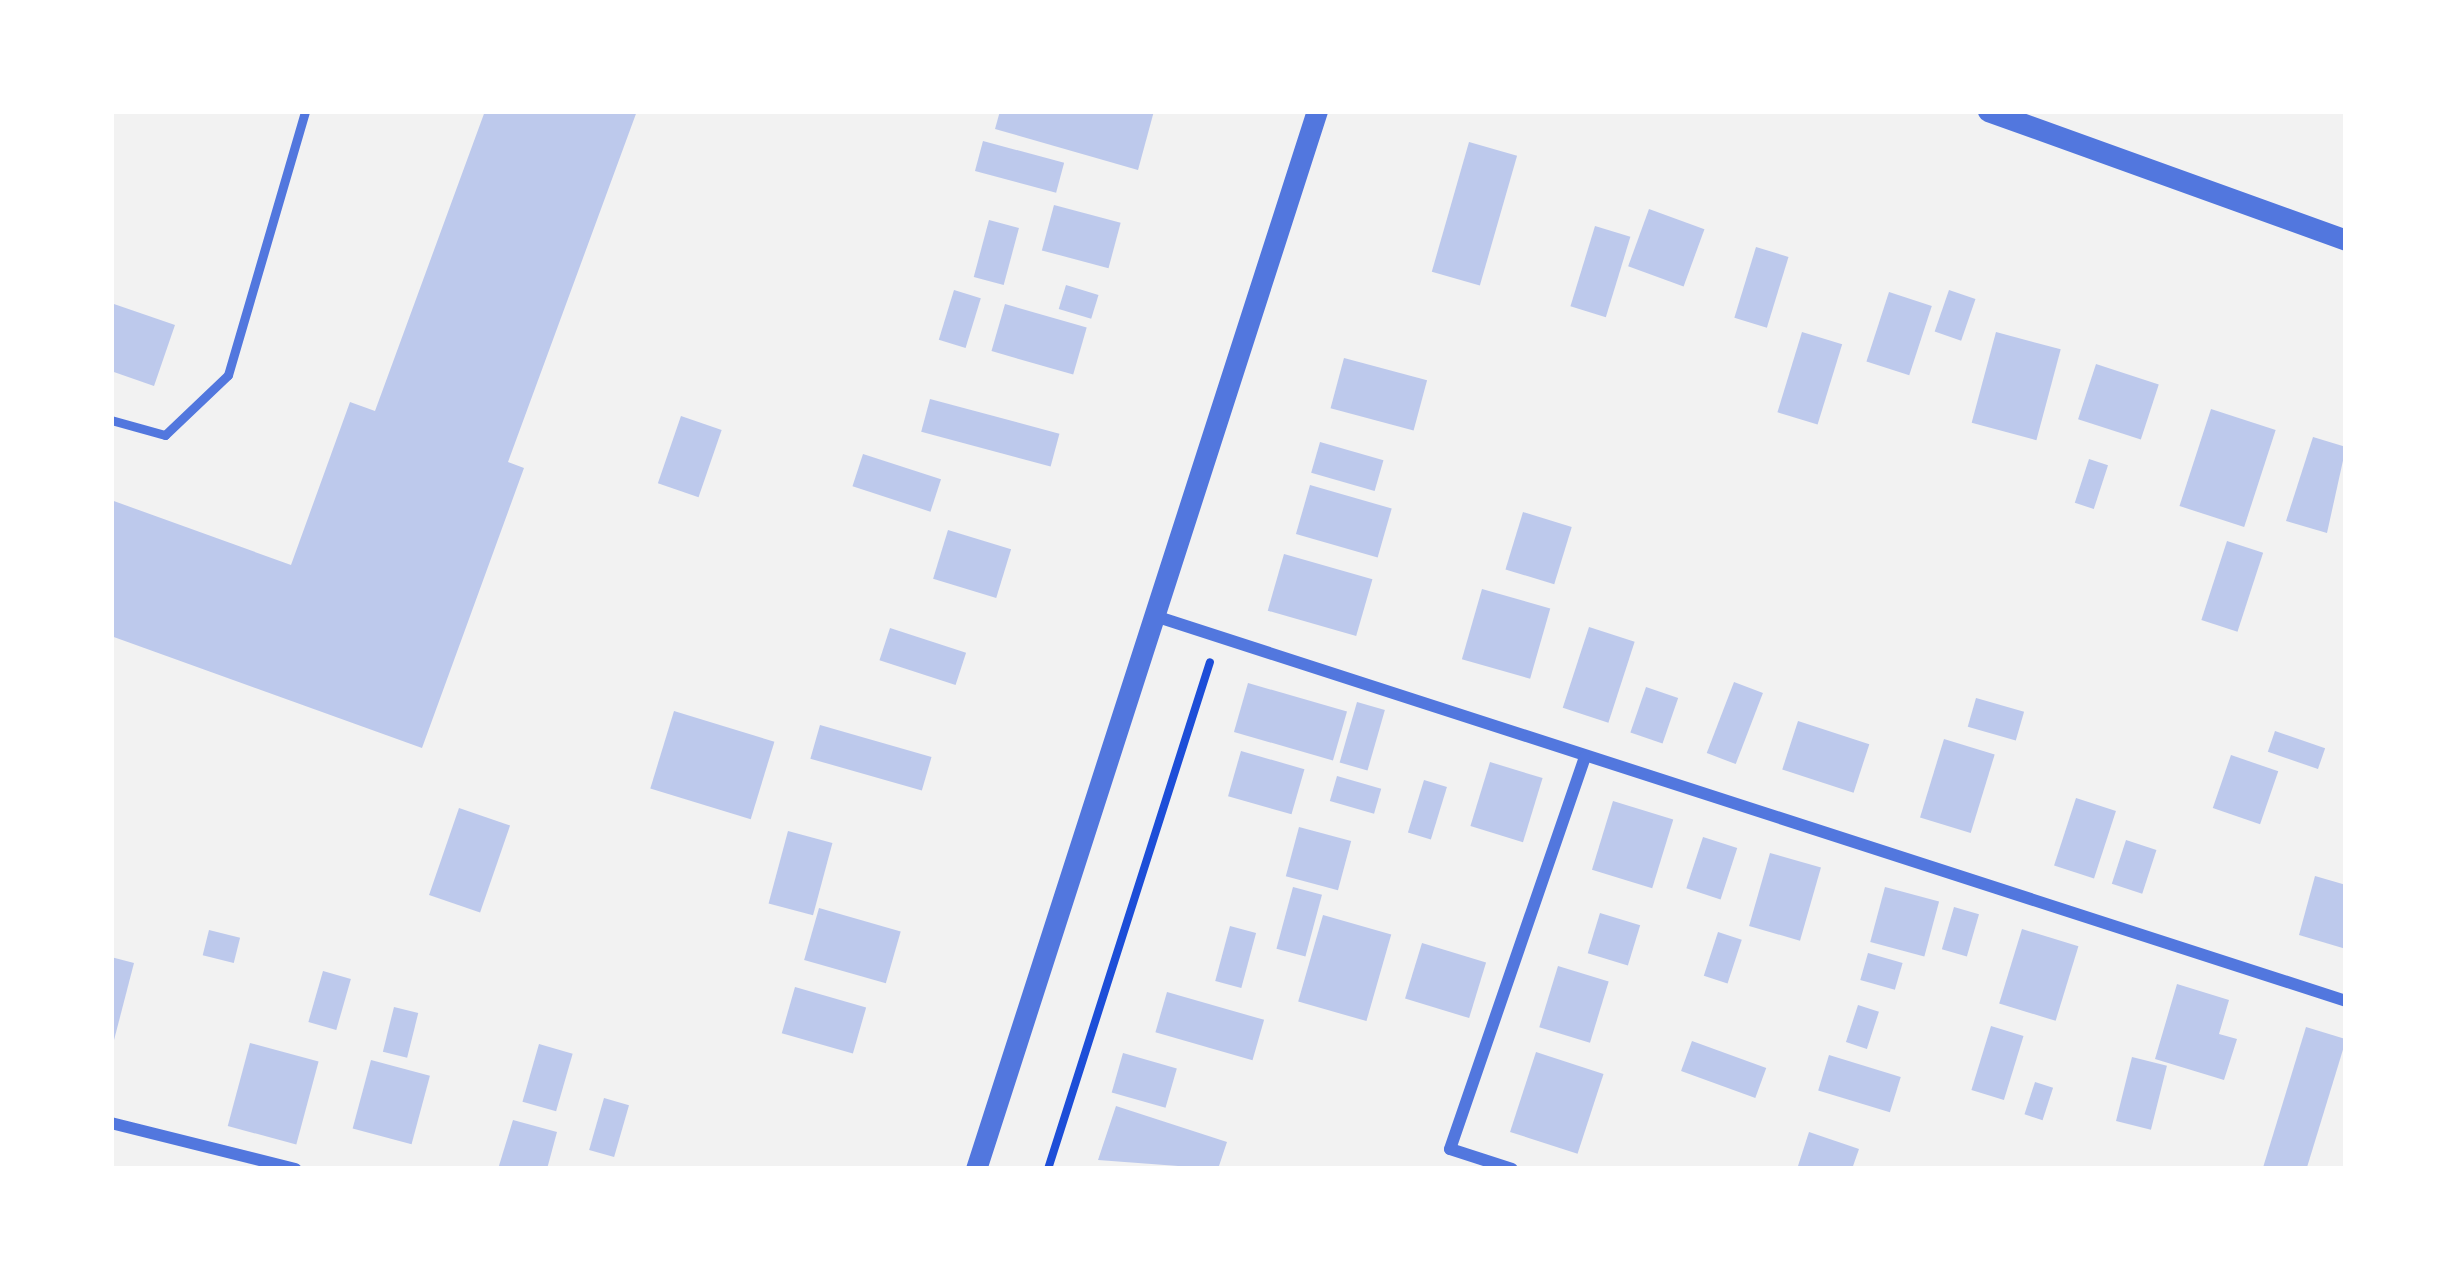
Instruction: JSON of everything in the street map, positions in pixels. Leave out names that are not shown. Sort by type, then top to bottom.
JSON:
[{"type":"street","points":[[976,1169],[1158,617],[1317,111]]},
{"type":"street","points":[[1988,111],[2346,240]]},
{"type":"street","points":[[1158,617],[2346,1001]]},
{"type":"street","points":[[1512,1169],[1450,1149],[1585,758]]},
{"type":"street","points":[[111,1123],[295,1169]]},
{"type":"lane","points":[[111,420],[165,435],[228,375],[304,111]]},
{"type":"path","points":[[1048,1169],[1219,637]]},
{"type":"building","points":[[485,111],[637,111],[508,462],[524,468],[422,748],[111,636],[111,500],[291,565],[350,402],[375,411]]},
{"type":"building","points":[[1000,111],[1154,111],[1138,170],[995,129]]},
{"type":"building","points":[[983,141],[1064,163],[1056,193],[975,171]]},
{"type":"building","points":[[1469,142],[1517,156],[1480,286],[1432,272]]},
{"type":"building","points":[[1054,205],[1121,223],[1108,268],[1042,250]]},
{"type":"building","points":[[1649,209],[1704,229],[1684,287],[1628,266]]},
{"type":"building","points":[[989,220],[1019,228],[1004,285],[974,277]]},
{"type":"building","points":[[1595,226],[1630,237],[1606,317],[1570,306]]},
{"type":"building","points":[[1756,247],[1789,257],[1767,328],[1734,318]]},
{"type":"building","points":[[1066,285],[1099,295],[1091,319],[1059,309]]},
{"type":"building","points":[[954,290],[981,298],[966,348],[939,340]]},
{"type":"building","points":[[1949,290],[1975,299],[1961,341],[1935,332]]},
{"type":"building","points":[[1889,292],[1932,306],[1909,375],[1866,361]]},
{"type":"building","points":[[111,303],[175,325],[154,386],[111,371]]},
{"type":"building","points":[[1005,304],[1087,327],[1073,375],[991,351]]},
{"type":"building","points":[[1802,332],[1842,344],[1818,425],[1777,412]]},
{"type":"building","points":[[1996,332],[2061,349],[2036,440],[1972,423]]},
{"type":"building","points":[[1344,358],[1427,380],[1414,430],[1331,408]]},
{"type":"building","points":[[2096,364],[2159,384],[2141,440],[2078,419]]},
{"type":"building","points":[[930,399],[1059,434],[1051,467],[921,432]]},
{"type":"building","points":[[2211,409],[2276,430],[2244,527],[2179,506]]},
{"type":"building","points":[[681,416],[722,430],[699,497],[658,483]]},
{"type":"building","points":[[2313,437],[2346,447],[2327,533],[2286,521]]},
{"type":"building","points":[[1320,442],[1383,460],[1375,491],[1311,473]]},
{"type":"building","points":[[863,454],[941,479],[930,512],[852,486]]},
{"type":"building","points":[[2089,459],[2108,465],[2094,509],[2075,503]]},
{"type":"building","points":[[1310,485],[1392,508],[1378,557],[1296,534]]},
{"type":"building","points":[[1523,512],[1572,527],[1554,584],[1505,569]]},
{"type":"building","points":[[948,530],[1011,549],[996,598],[933,579]]},
{"type":"building","points":[[2227,541],[2263,553],[2237,632],[2201,620]]},
{"type":"building","points":[[1284,554],[1372,579],[1356,636],[1268,611]]},
{"type":"building","points":[[1482,589],[1550,609],[1530,679],[1462,659]]},
{"type":"building","points":[[1589,627],[1635,642],[1608,723],[1563,708]]},
{"type":"building","points":[[890,628],[966,653],[956,685],[879,660]]},
{"type":"building","points":[[1734,682],[1763,693],[1736,764],[1707,753]]},
{"type":"building","points":[[1248,683],[1347,711],[1333,760],[1234,732]]},
{"type":"building","points":[[1646,687],[1678,698],[1663,743],[1630,732]]},
{"type":"building","points":[[1976,698],[2024,712],[2016,741],[1968,727]]},
{"type":"building","points":[[1357,702],[1385,710],[1368,771],[1340,763]]},
{"type":"building","points":[[674,711],[774,742],[751,819],[650,788]]},
{"type":"building","points":[[1798,721],[1869,744],[1854,793],[1782,770]]},
{"type":"building","points":[[820,725],[932,757],[922,791],[810,759]]},
{"type":"building","points":[[2275,731],[2325,748],[2318,769],[2268,752]]},
{"type":"building","points":[[1944,739],[1995,754],[1971,833],[1920,817]]},
{"type":"building","points":[[1241,751],[1304,769],[1291,814],[1228,796]]},
{"type":"building","points":[[2231,755],[2278,771],[2260,824],[2213,808]]},
{"type":"building","points":[[1490,762],[1543,778],[1523,842],[1470,826]]},
{"type":"building","points":[[1337,776],[1381,789],[1374,814],[1330,801]]},
{"type":"building","points":[[1424,780],[1447,787],[1431,840],[1408,833]]},
{"type":"building","points":[[2076,798],[2116,811],[2094,879],[2054,866]]},
{"type":"building","points":[[1613,801],[1673,819],[1652,888],[1592,870]]},
{"type":"building","points":[[459,808],[510,826],[480,913],[429,895]]},
{"type":"building","points":[[1299,827],[1351,841],[1338,890],[1286,876]]},
{"type":"building","points":[[788,831],[832,843],[813,915],[769,903]]},
{"type":"building","points":[[1703,837],[1737,848],[1721,899],[1686,888]]},
{"type":"building","points":[[2126,840],[2156,850],[2142,894],[2112,884]]},
{"type":"building","points":[[1770,853],[1821,868],[1800,941],[1749,926]]},
{"type":"building","points":[[2315,876],[2346,885],[2346,949],[2299,935]]},
{"type":"building","points":[[1293,887],[1322,895],[1305,957],[1276,949]]},
{"type":"building","points":[[1885,887],[1939,901],[1924,957],[1870,942]]},
{"type":"building","points":[[1954,907],[1979,914],[1967,956],[1942,949]]},
{"type":"building","points":[[819,908],[901,931],[886,983],[804,960]]},
{"type":"building","points":[[1600,913],[1640,925],[1628,965],[1588,953]]},
{"type":"building","points":[[1323,915],[1391,935],[1366,1021],[1298,1002]]},
{"type":"building","points":[[1230,926],[1256,933],[1241,988],[1215,981]]},
{"type":"building","points":[[2022,929],[2078,946],[2056,1021],[1999,1004]]},
{"type":"building","points":[[209,930],[240,938],[234,963],[203,955]]},
{"type":"building","points":[[1718,932],[1742,940],[1728,983],[1704,976]]},
{"type":"building","points":[[1422,943],[1486,963],[1469,1018],[1405,998]]},
{"type":"building","points":[[1868,953],[1903,963],[1895,990],[1860,980]]},
{"type":"building","points":[[111,957],[134,963],[113,1044],[111,1044]]},
{"type":"building","points":[[1558,966],[1609,981],[1590,1043],[1539,1027]]},
{"type":"building","points":[[323,971],[351,979],[336,1030],[308,1022]]},
{"type":"building","points":[[2177,984],[2229,1000],[2219,1034],[2237,1039],[2224,1080],[2155,1059]]},
{"type":"building","points":[[795,987],[866,1007],[853,1054],[782,1033]]},
{"type":"building","points":[[1167,992],[1264,1020],[1253,1060],[1155,1032]]},
{"type":"building","points":[[1858,1005],[1879,1012],[1867,1049],[1846,1042]]},
{"type":"building","points":[[394,1007],[418,1013],[407,1058],[383,1052]]},
{"type":"building","points":[[1991,1026],[2024,1036],[2004,1100],[1971,1090]]},
{"type":"building","points":[[2306,1027],[2346,1040],[2307,1169],[2264,1169],[2263,1169]]},
{"type":"building","points":[[1692,1041],[1766,1068],[1755,1098],[1681,1071]]},
{"type":"building","points":[[250,1043],[319,1061],[296,1144],[228,1126]]},
{"type":"building","points":[[539,1044],[573,1054],[556,1111],[522,1102]]},
{"type":"building","points":[[1536,1052],[1604,1074],[1578,1154],[1510,1132]]},
{"type":"building","points":[[1123,1053],[1177,1068],[1166,1108],[1112,1092]]},
{"type":"building","points":[[1829,1055],[1901,1077],[1890,1112],[1818,1090]]},
{"type":"building","points":[[2132,1057],[2167,1066],[2151,1130],[2116,1121]]},
{"type":"building","points":[[371,1060],[430,1076],[412,1144],[353,1129]]},
{"type":"building","points":[[2035,1082],[2053,1088],[2043,1120],[2024,1114]]},
{"type":"building","points":[[604,1098],[629,1105],[614,1157],[589,1150]]},
{"type":"building","points":[[1116,1106],[1227,1142],[1218,1169],[1098,1160]]},
{"type":"building","points":[[513,1120],[557,1132],[547,1169],[498,1169]]},
{"type":"building","points":[[1809,1132],[1859,1149],[1852,1169],[1797,1169]]}]
